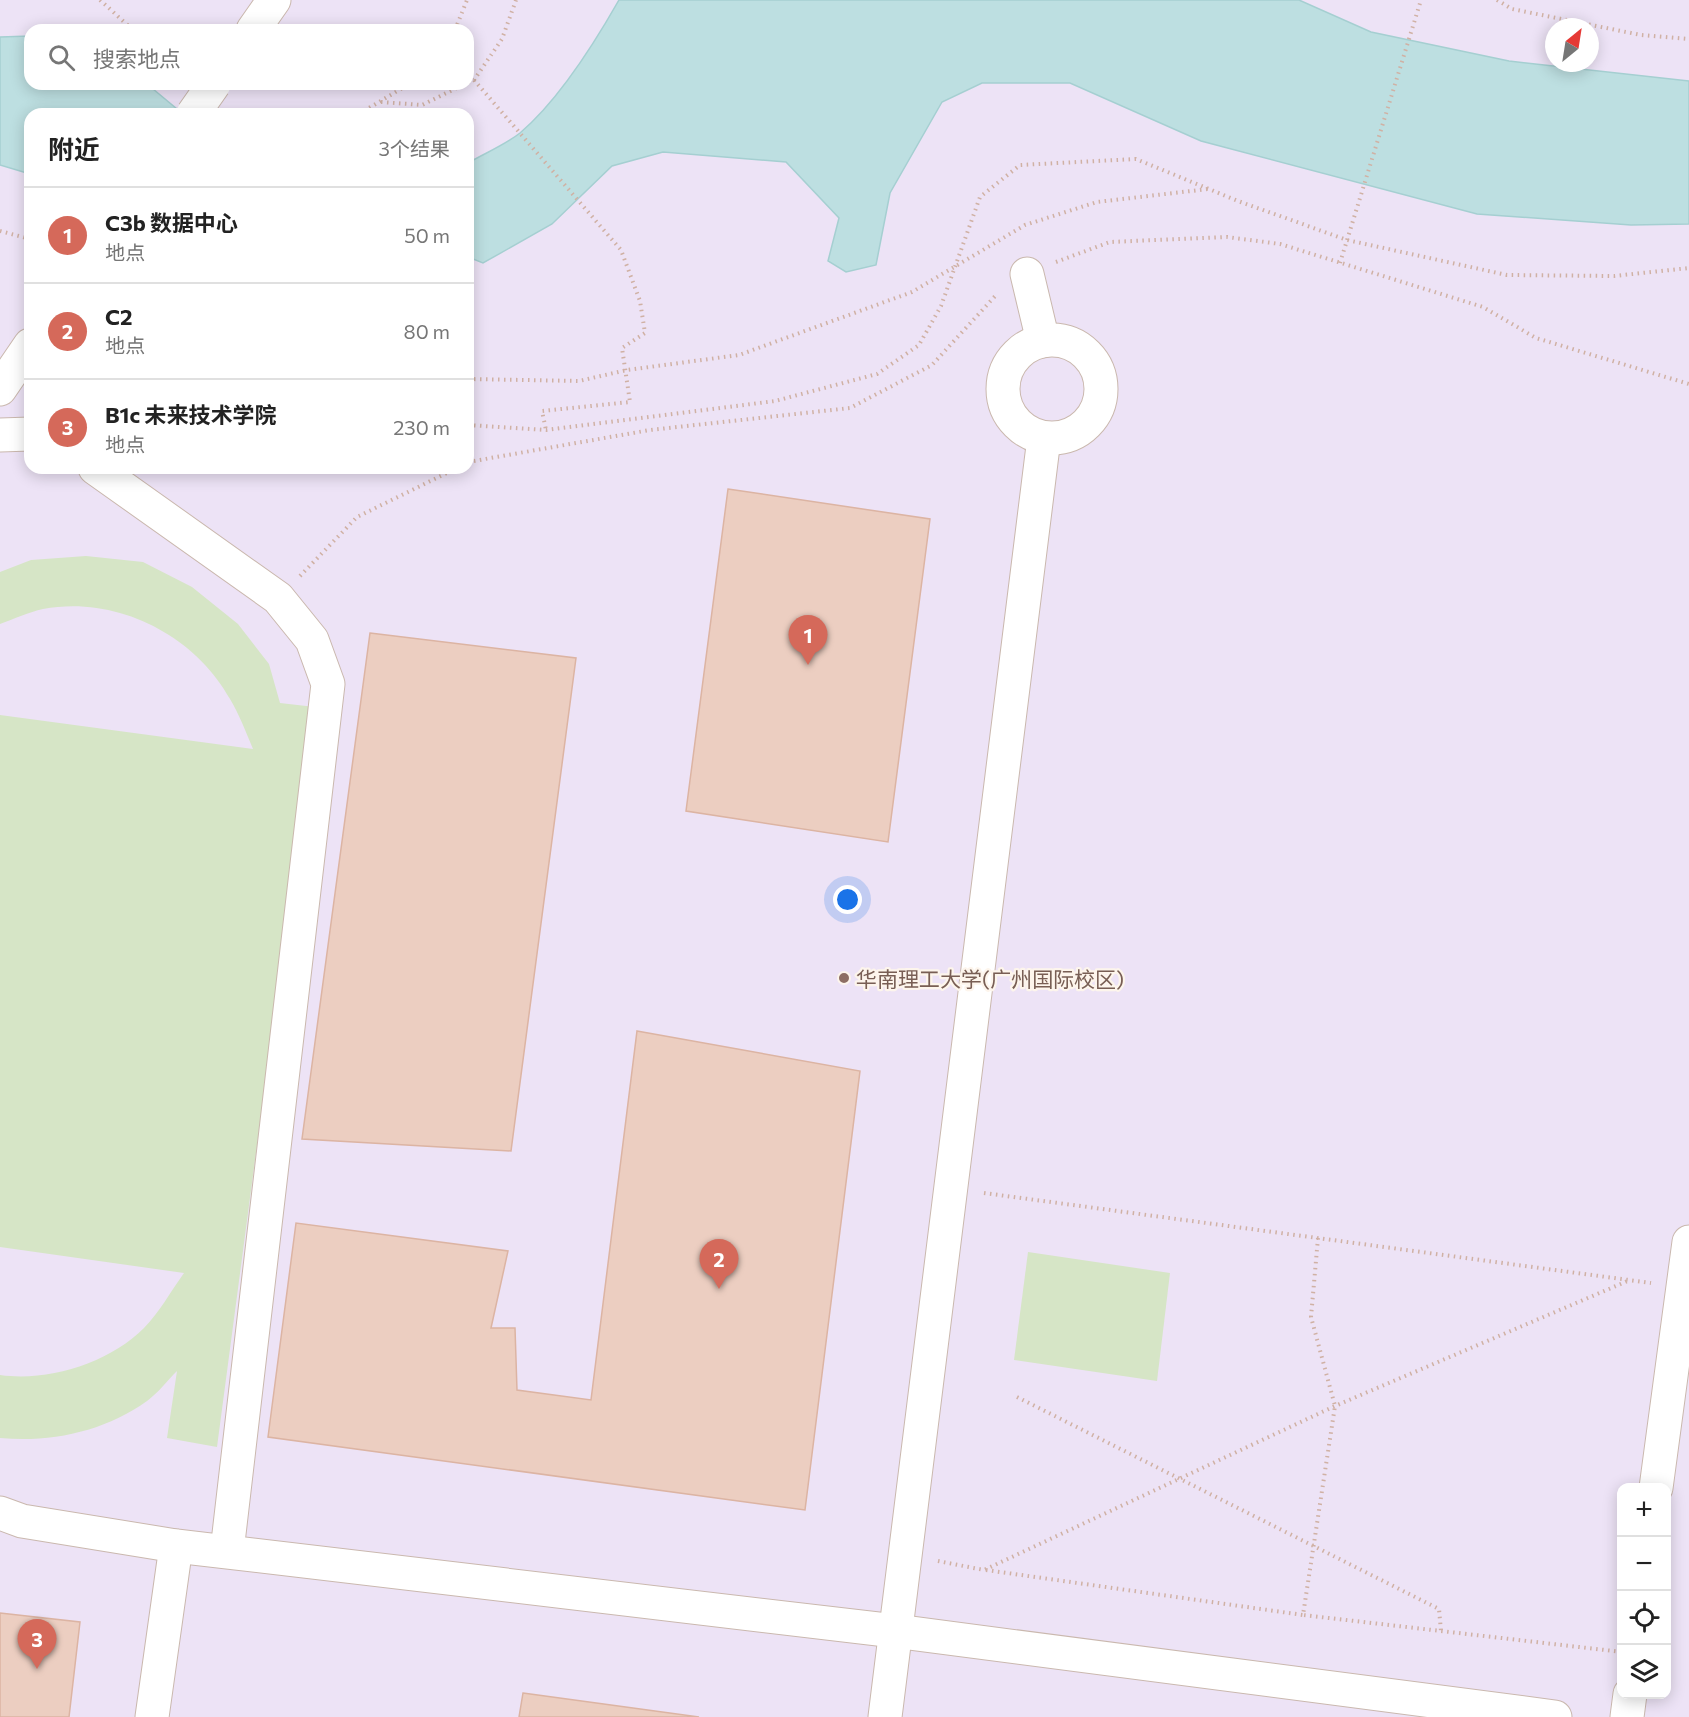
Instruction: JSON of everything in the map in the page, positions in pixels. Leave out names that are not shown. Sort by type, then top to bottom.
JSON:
[{"type":"street","points":[[257,24],[274,0]]},
{"type":"street","points":[[197,108],[210,90]]},
{"type":"street","points":[[1027,274],[1043,341]]},
{"type":"street","points":[[1043,341],[1068,343],[1082,351],[1093,362],[1100,377],[1101,394],[1097,409],[1088,423],[1076,432],[1060,438],[1044,438],[1029,433],[1016,423],[1006,409],[1002,393],[1004,377],[1010,362],[1022,350],[1043,341]]},
{"type":"street","points":[[0,389],[24,354]]},
{"type":"street","points":[[0,435],[24,434]]},
{"type":"street","points":[[885,1717],[1044,438]]},
{"type":"street","points":[[104,474],[278,598],[312,640],[328,684],[227,1551]]},
{"type":"street","points":[[1657,1483],[1689,1242]]},
{"type":"street","points":[[0,1514],[22,1521],[176,1546],[895,1631],[1555,1717]]},
{"type":"street","points":[[152,1717],[176,1546]]},
{"type":"street","points":[[1627,1717],[1629,1699]]},
{"type":"path","points":[[100,0],[126,24]]},
{"type":"path","points":[[457,24],[467,0]]},
{"type":"path","points":[[516,0],[502,39],[474,80],[583,203],[621,250],[640,301],[645,333],[622,348],[630,402],[542,411],[546,430]]},
{"type":"path","points":[[1340,262],[1421,0]]},
{"type":"path","points":[[1497,0],[1512,9],[1641,35],[1689,39]]},
{"type":"path","points":[[370,108],[400,90]]},
{"type":"path","points":[[381,102],[422,105],[452,90]]},
{"type":"path","points":[[474,425],[546,430],[775,401],[878,374],[919,345],[941,306],[980,197],[1020,165],[1136,159],[1209,189],[1347,240],[1507,275],[1614,276],[1689,268]]},
{"type":"path","points":[[474,379],[579,381],[627,370],[739,355],[912,292],[1025,225],[1097,202],[1209,189]]},
{"type":"path","points":[[0,231],[24,237]]},
{"type":"path","points":[[474,461],[650,430],[850,408],[932,365],[1002,288],[1027,274],[1110,242],[1227,237],[1280,244],[1483,307],[1536,338],[1689,384]]},
{"type":"path","points":[[278,598],[357,517],[445,474]]},
{"type":"path","points":[[950,1189],[1683,1288]]},
{"type":"path","points":[[1303,1615],[1335,1406],[1311,1317],[1318,1238]]},
{"type":"path","points":[[984,1570],[1335,1406],[1630,1280]]},
{"type":"path","points":[[1017,1397],[1439,1609],[1441,1631]]},
{"type":"path","points":[[904,1555],[984,1570],[1303,1615],[1617,1651]]},
{"type":"shaded area","name":"华南理工大学(广州国际校区)","points":[[0,0],[1689,0],[1689,1717],[0,1717]]},
{"type":"green space","points":[[86,556],[143,562],[192,587],[238,624],[269,664],[280,703],[315,707],[217,1447],[167,1438],[177,1371],[147,1401],[114,1420],[96,1427],[77,1433],[39,1439],[0,1438],[0,1375],[38,1376],[58,1372],[96,1360],[114,1351],[144,1328],[184,1273],[0,1247],[0,715],[253,749],[233,705],[215,676],[175,639],[151,625],[125,614],[98,608],[71,606],[38,610],[0,624],[0,572],[31,560]]},
{"type":"green space","points":[[1028,1252],[1170,1273],[1157,1381],[1014,1360]]},
{"type":"water","points":[[619,0],[1299,0],[1371,32],[1509,61],[1545,65],[1545,72],[1599,71],[1689,81],[1689,224],[1631,225],[1477,214],[1201,141],[1070,83],[982,83],[942,102],[890,193],[876,265],[846,272],[828,261],[839,218],[786,162],[663,152],[612,166],[552,224],[483,263],[474,259],[474,160],[520,133],[534,120],[575,71]]},
{"type":"water","points":[[24,36],[24,90],[154,90],[176,108],[24,108],[24,172],[0,165],[0,37]]},
{"type":"building","points":[[728,489],[930,519],[888,842],[686,811]]},
{"type":"building","points":[[370,633],[576,658],[511,1151],[302,1139]]},
{"type":"building","points":[[637,1031],[860,1071],[805,1510],[268,1437],[296,1223],[508,1251],[491,1328],[515,1328],[517,1390],[591,1400]]},
{"type":"building","points":[[0,1613],[80,1622],[69,1717],[0,1717]]},
{"type":"building","points":[[523,1693],[699,1717],[519,1717]]},
{"type":"place","name":"C3b 数据中心","points":[[808,665]]},
{"type":"place","name":"华南理工大学(广州国际校区)","points":[[844,978]]},
{"type":"place","name":"C2","points":[[719,1289]]},
{"type":"place","name":"B1c 未来技术学院","points":[[37,1669]]}]
